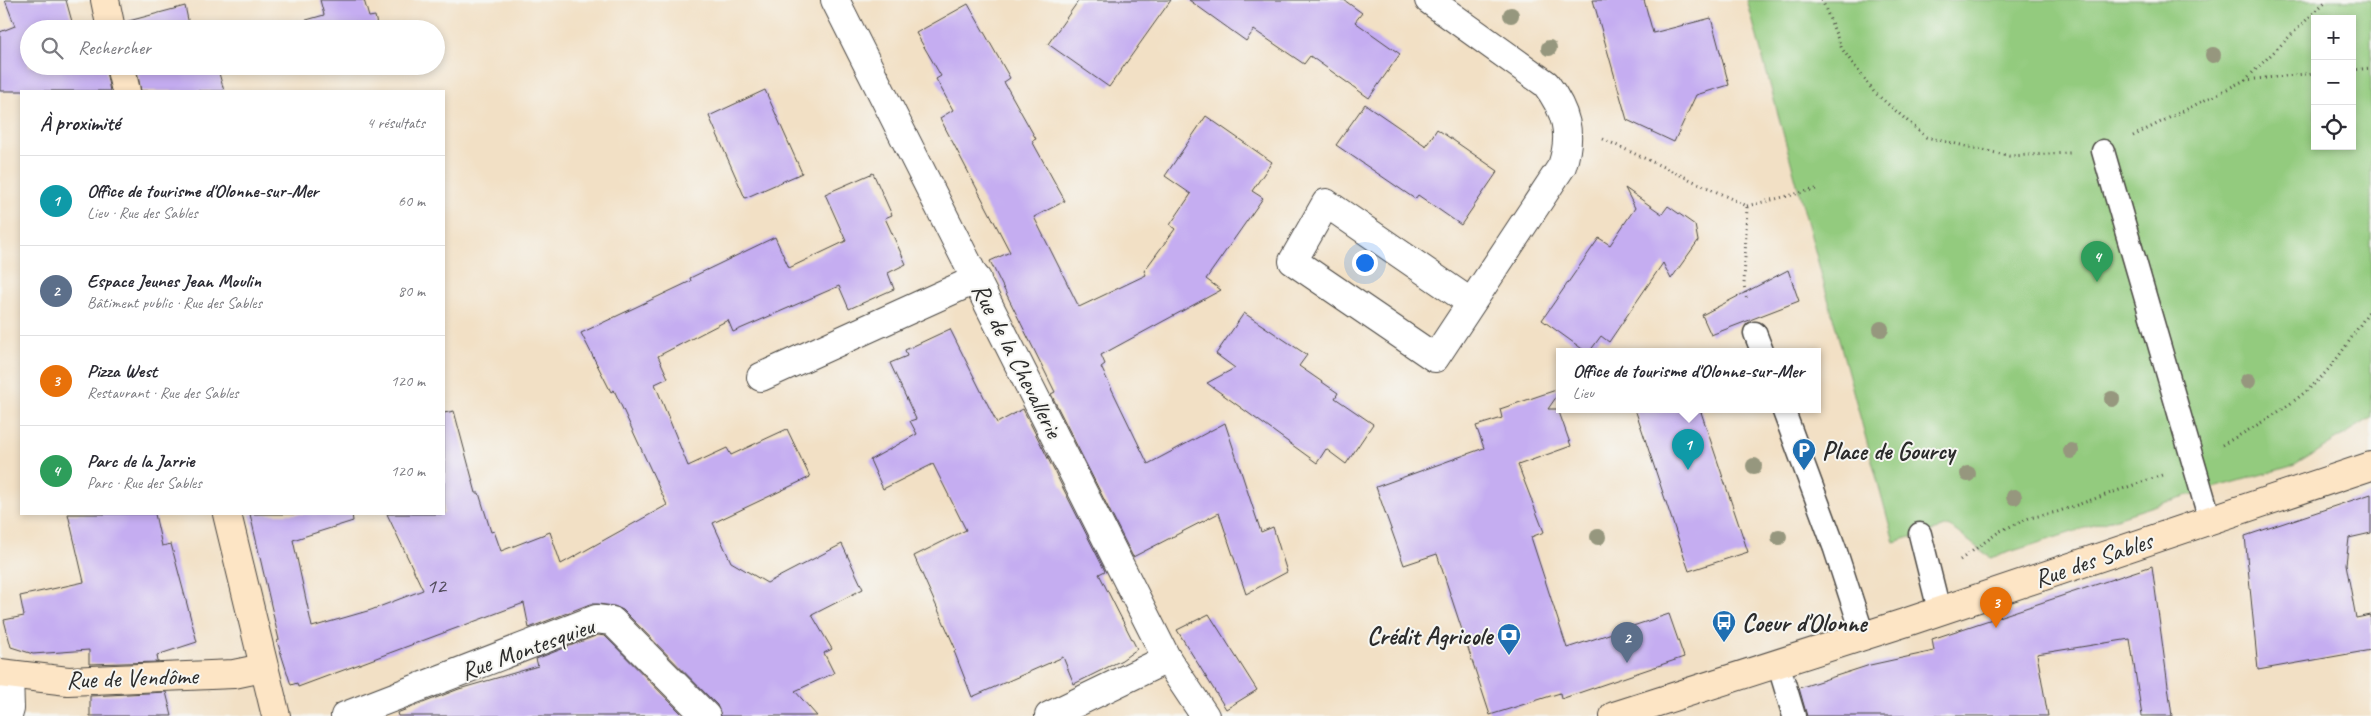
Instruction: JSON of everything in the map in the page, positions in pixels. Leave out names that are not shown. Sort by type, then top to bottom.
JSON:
[{"type":"main road","points":[[105,0],[109,20]]},
{"type":"main road","points":[[122,75],[126,90]]},
{"type":"main road","name":"Rue des Sables","points":[[1614,716],[2371,466]]},
{"type":"main road","points":[[227,515],[276,716]]},
{"type":"main road","name":"Rue de Vendôme","points":[[4,674],[68,681],[234,674],[264,668]]},
{"type":"street","name":"Rue de la Chevallerie","points":[[835,0],[977,278],[1167,659],[1205,716]]},
{"type":"street","points":[[1429,0],[1546,84],[1556,99],[1566,121],[1568,149],[1562,166],[1470,302],[1435,358],[1293,261],[1326,203],[1470,302]]},
{"type":"street","points":[[761,377],[977,278]]},
{"type":"street","name":"Rue Montesquieu","points":[[345,716],[596,619],[612,621],[706,716]]},
{"type":"street","points":[[1049,716],[1167,659]]},
{"type":"street","points":[[4,674],[10,709],[8,716]]},
{"type":"lane","points":[[2102,151],[2210,520]]},
{"type":"lane","points":[[1784,413],[1835,549],[1863,635]]},
{"type":"lane","points":[[1920,534],[1939,610]]},
{"type":"lane","points":[[1778,663],[1794,716]]},
{"type":"path","points":[[1822,0],[1842,49],[1874,92],[1926,137],[2009,156],[2102,151],[2245,80],[2327,0]]},
{"type":"path","points":[[2356,70],[2371,68]]},
{"type":"path","points":[[2245,80],[2311,73]]},
{"type":"path","points":[[1566,121],[1747,206],[1816,189]]},
{"type":"path","points":[[1747,206],[1744,285],[1758,342]]},
{"type":"green space","points":[[1747,0],[2371,0],[2371,418],[2295,465],[2179,498],[1991,558],[1949,526],[1894,542]]},
{"type":"building","points":[[5,0],[66,0],[72,20],[20,20],[20,75],[107,75],[110,90],[0,91],[0,32],[15,26]]},
{"type":"building","points":[[320,0],[364,0],[369,17],[375,16],[376,20],[306,20],[324,15]]},
{"type":"building","points":[[1079,0],[1171,0],[1109,87],[1048,44]]},
{"type":"building","points":[[1189,0],[1344,0],[1362,13],[1355,22],[1400,54],[1369,98],[1310,56],[1304,64],[1254,30],[1246,41]]},
{"type":"building","points":[[1593,0],[1644,0],[1653,33],[1711,18],[1729,85],[1696,95],[1674,142],[1627,120]]},
{"type":"building","points":[[968,4],[1010,78],[1004,82],[1036,139],[1032,141],[1065,201],[1034,217],[1079,307],[1146,275],[1144,271],[1175,229],[1170,225],[1191,194],[1165,176],[1206,116],[1272,162],[1252,191],[1263,198],[1206,279],[1221,290],[1101,355],[1105,364],[1101,367],[1148,464],[1225,423],[1261,532],[1273,527],[1287,572],[1246,594],[1219,513],[1133,557],[1051,394],[1055,392],[990,261],[1010,252],[940,118],[953,110],[936,79],[941,76],[916,33]]},
{"type":"building","points":[[185,6],[188,20],[132,20]]},
{"type":"building","points":[[138,75],[220,75],[224,90],[141,90]]},
{"type":"building","points":[[765,90],[802,173],[745,198],[709,116]]},
{"type":"building","points":[[1365,104],[1426,146],[1437,129],[1498,171],[1461,225],[1418,195],[1415,199],[1336,145]]},
{"type":"building","points":[[873,173],[892,215],[885,218],[906,264],[888,273],[894,289],[849,309],[839,286],[733,332],[728,320],[658,356],[668,378],[655,384],[688,466],[727,448],[731,455],[787,429],[810,477],[713,523],[731,562],[767,583],[842,544],[863,589],[812,615],[832,649],[824,653],[834,673],[795,691],[817,716],[721,716],[717,705],[623,610],[614,606],[598,604],[590,604],[529,628],[524,603],[298,687],[297,683],[291,685],[277,641],[279,640],[250,515],[352,515],[353,521],[293,540],[312,627],[371,610],[423,590],[387,515],[445,515],[445,413],[454,411],[476,493],[479,493],[491,532],[494,531],[501,551],[550,532],[561,564],[667,505],[614,390],[611,392],[581,333],[691,281],[690,278],[775,237],[789,268],[846,241],[825,194]]},
{"type":"building","points":[[1625,188],[1662,214],[1668,206],[1695,225],[1698,241],[1671,279],[1663,263],[1609,342],[1601,336],[1592,348],[1581,348],[1542,320],[1599,238],[1610,245],[1635,208]]},
{"type":"building","points":[[1788,270],[1799,301],[1711,335],[1702,315]]},
{"type":"building","points":[[1244,313],[1307,355],[1299,366],[1338,393],[1335,398],[1373,424],[1346,464],[1326,449],[1317,463],[1207,383],[1235,368],[1216,354]]},
{"type":"building","points":[[950,329],[997,423],[1023,409],[1105,571],[1099,574],[1137,649],[1122,660],[1074,684],[1063,657],[972,697],[954,651],[956,650],[914,556],[966,530],[933,464],[883,489],[870,460],[917,434],[910,421],[916,419],[890,363],[907,356],[905,350]]},
{"type":"building","points":[[1556,390],[1556,397],[1548,409],[1556,409],[1556,413],[1559,413],[1571,446],[1518,465],[1544,532],[1531,537],[1567,648],[1669,614],[1684,657],[1561,699],[1560,693],[1490,715],[1437,554],[1404,565],[1376,487],[1484,448],[1476,426],[1502,418],[1500,409]]},
{"type":"building","points":[[1636,413],[1701,413],[1748,552],[1689,571]]},
{"type":"building","points":[[2371,494],[2371,533],[2349,538],[2346,564],[2356,618],[2371,615],[2371,650],[2258,670],[2245,536]]},
{"type":"building","points":[[68,515],[155,515],[162,546],[171,544],[197,642],[157,655],[158,662],[89,664],[89,650],[33,654],[11,647],[4,620],[24,616],[20,596],[84,582]]},
{"type":"building","points":[[2152,566],[2172,716],[2142,716],[2130,639],[2037,654],[2048,716],[1807,716],[1799,688],[1870,665],[1934,651],[1932,639]]},
{"type":"building","points":[[1209,614],[1257,690],[1226,709],[1177,630]]},
{"type":"building","points":[[598,635],[605,636],[684,716],[398,716],[397,713],[459,689],[538,666],[536,659]]},
{"type":"building","points":[[166,692],[172,716],[90,716],[90,696]]},
{"type":"place","name":"Parc de la Jarrie","points":[[2097,282]]},
{"type":"place","name":"Office de tourisme d'Olonne-sur-Mer","points":[[1688,470]]},
{"type":"place","name":"Place de Gourcy","points":[[1804,471]]},
{"type":"place","name":"Pizza West","points":[[1996,628]]},
{"type":"place","name":"Coeur d'Olonne","points":[[1724,643]]},
{"type":"place","name":"Crédit Agricole","points":[[1509,656]]},
{"type":"place","name":"Espace Jeunes Jean Moulin","points":[[1627,663]]}]
